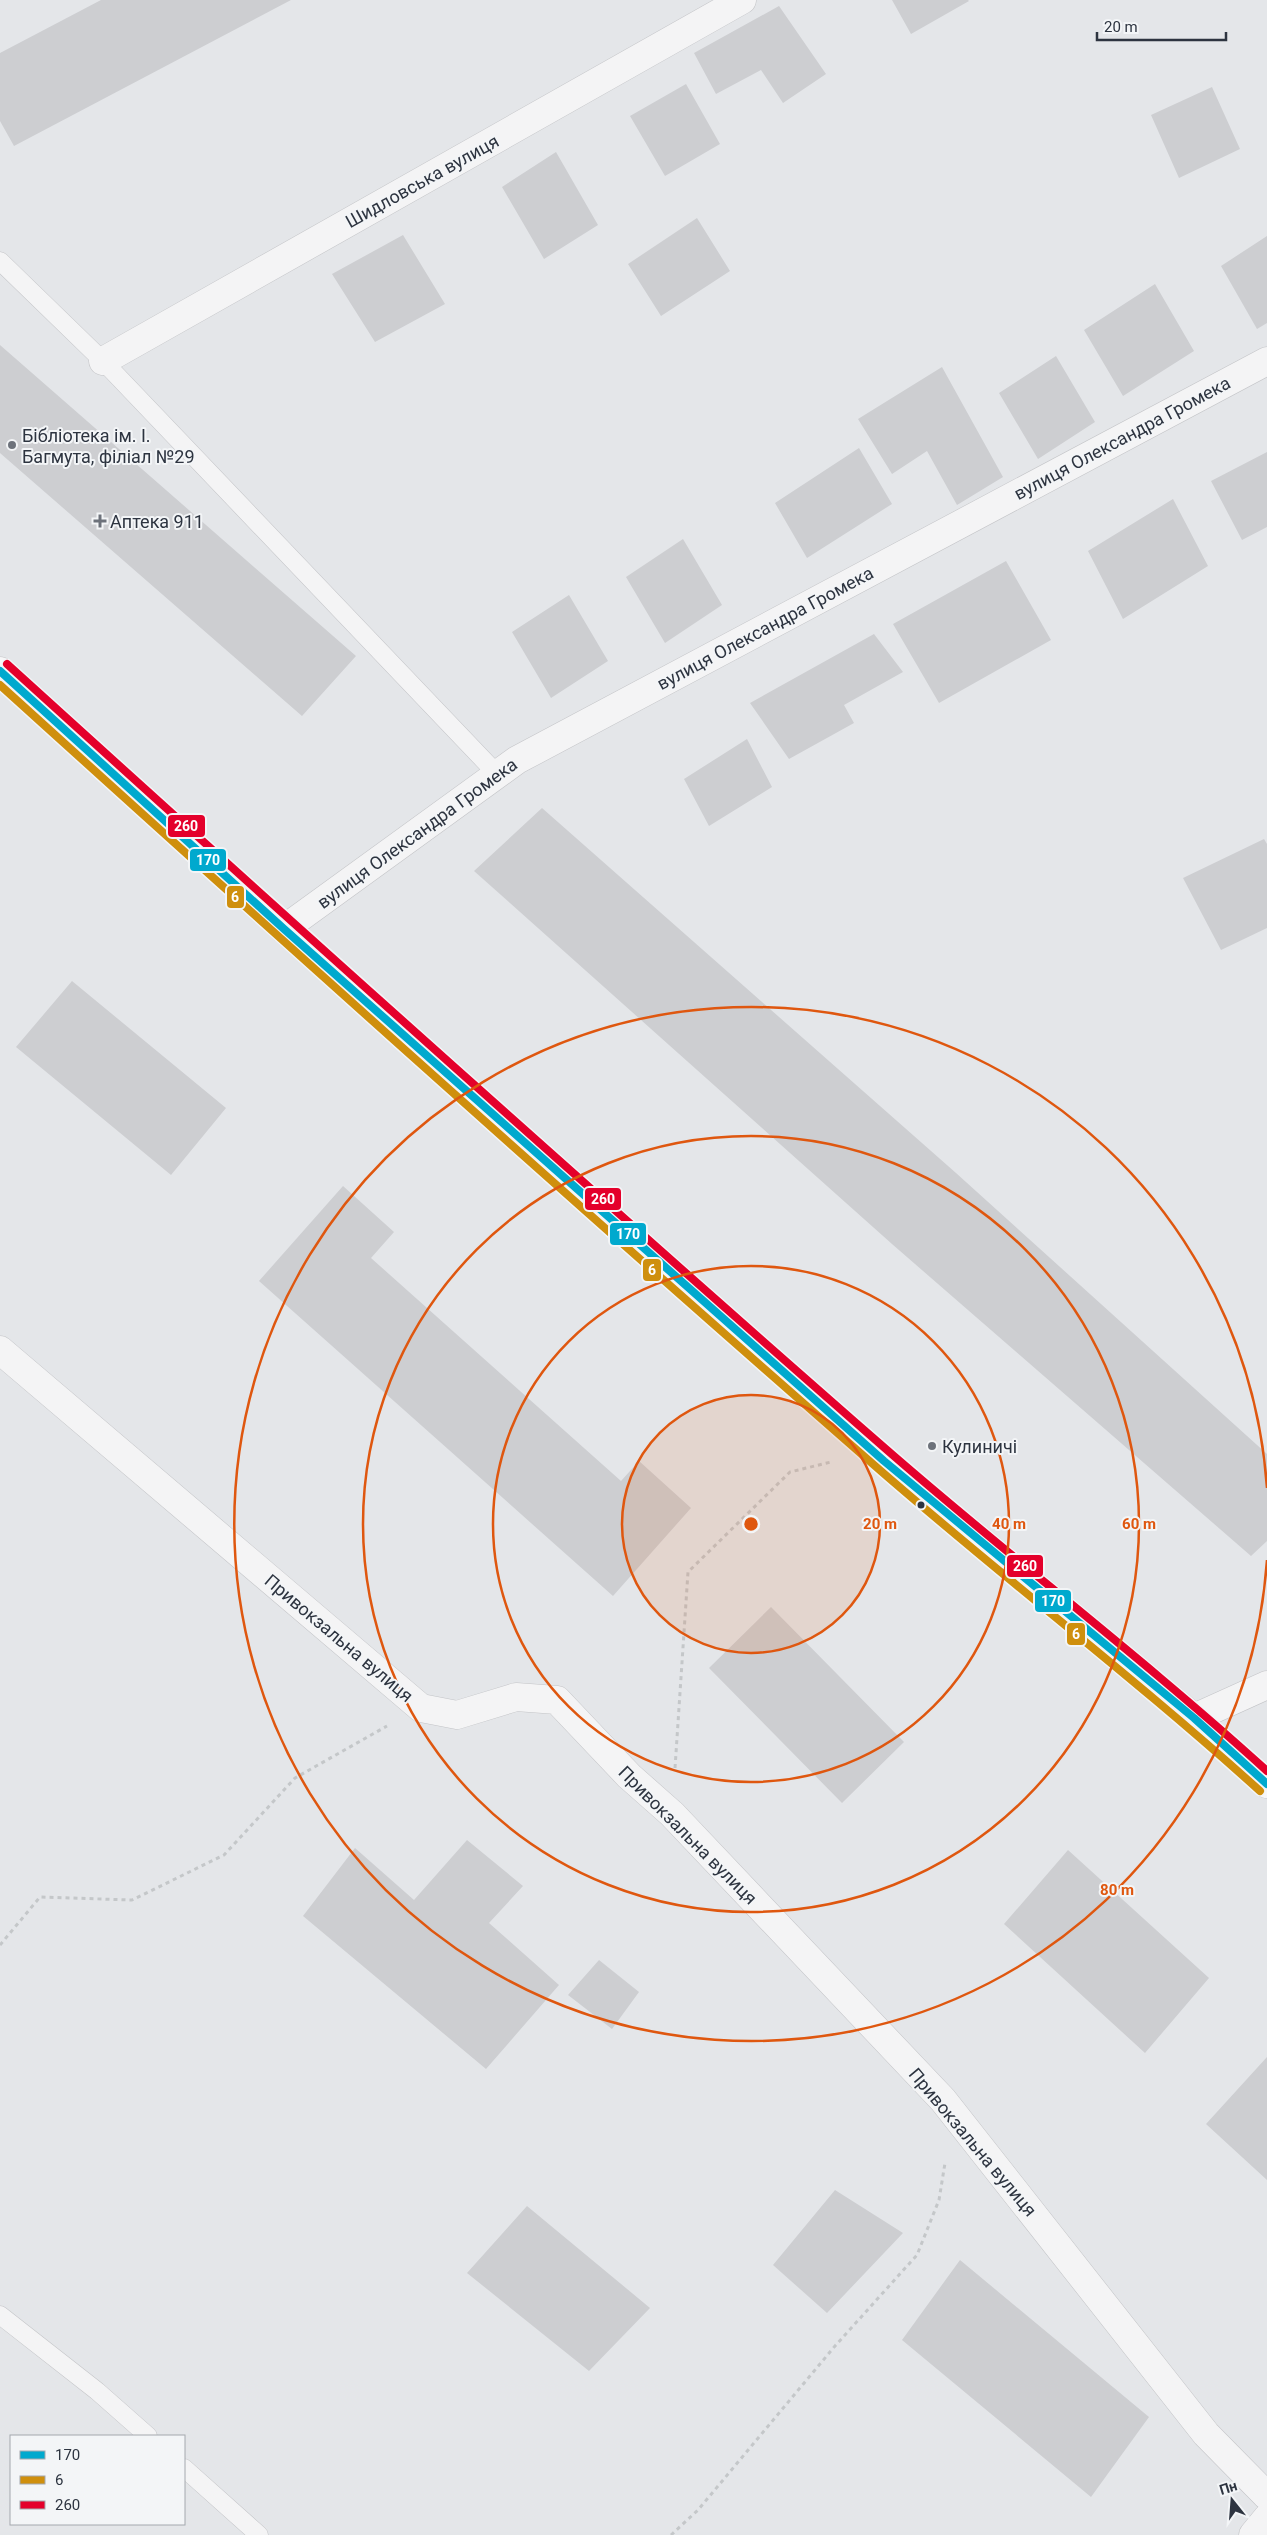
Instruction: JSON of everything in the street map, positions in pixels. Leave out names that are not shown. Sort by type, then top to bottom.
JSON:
[{"type":"main road","points":[[0,671],[284,929],[884,1462],[1194,1718],[1267,1784]]},
{"type":"street","name":"Шидловська вулиця","points":[[102,361],[742,0]]},
{"type":"street","name":"вулиця Олександра Громека","points":[[284,929],[517,760],[1267,361]]},
{"type":"street","name":"Привокзальна вулиця","points":[[0,1350],[420,1708],[457,1715],[516,1697],[557,1700],[629,1776],[672,1814],[943,2100],[1206,2434],[1267,2496]]},
{"type":"street","points":[[1194,1718],[1267,1685]]},
{"type":"street","points":[[1253,2535],[1267,2518]]},
{"type":"lane","points":[[0,261],[102,361],[497,774]]},
{"type":"lane","points":[[0,2315],[97,2391],[147,2435]]},
{"type":"lane","points":[[185,2469],[258,2535]]},
{"type":"path","points":[[672,1814],[688,1572],[790,1472],[835,1461],[884,1462]]},
{"type":"path","points":[[0,1944],[40,1897],[132,1900],[224,1855],[295,1778],[420,1708]]},
{"type":"path","points":[[671,2535],[698,2510],[834,2346],[917,2255],[939,2200],[946,2156]]},
{"type":"building","points":[[101,0],[291,0],[14,146],[0,121],[0,53]]},
{"type":"building","points":[[892,0],[968,0],[969,1],[911,34]]},
{"type":"building","points":[[779,6],[826,74],[783,103],[761,70],[716,94],[694,53]]},
{"type":"building","points":[[686,84],[720,144],[665,176],[630,116]]},
{"type":"building","points":[[1212,87],[1240,149],[1179,178],[1151,115]]},
{"type":"building","points":[[556,152],[598,225],[544,259],[502,187]]},
{"type":"building","points":[[697,218],[730,271],[661,316],[628,264]]},
{"type":"building","points":[[403,235],[445,304],[375,342],[332,274]]},
{"type":"building","points":[[1267,236],[1267,323],[1257,329],[1221,266]]},
{"type":"building","points":[[1155,284],[1194,351],[1123,396],[1084,330]]},
{"type":"building","points":[[0,345],[356,656],[302,716],[0,453]]},
{"type":"building","points":[[1056,356],[1095,422],[1038,459],[999,393]]},
{"type":"building","points":[[942,367],[1003,477],[957,505],[927,451],[892,474],[858,419]]},
{"type":"building","points":[[859,448],[892,504],[807,558],[775,503]]},
{"type":"building","points":[[1267,452],[1267,527],[1242,540],[1211,481]]},
{"type":"building","points":[[1173,499],[1208,566],[1123,619],[1088,551]]},
{"type":"building","points":[[683,539],[722,605],[665,643],[626,577]]},
{"type":"building","points":[[1006,561],[1051,640],[939,703],[893,624]]},
{"type":"building","points":[[569,595],[608,661],[551,698],[512,632]]},
{"type":"building","points":[[874,634],[903,672],[844,705],[854,723],[789,759],[750,703]]},
{"type":"building","points":[[747,739],[772,787],[709,826],[684,779]]},
{"type":"building","points":[[542,808],[956,1173],[1267,1454],[1267,1541],[1251,1556],[892,1244],[474,871]]},
{"type":"building","points":[[1264,839],[1267,844],[1267,928],[1221,950],[1183,878]]},
{"type":"building","points":[[72,981],[226,1108],[171,1175],[16,1047]]},
{"type":"building","points":[[343,1186],[394,1232],[371,1258],[621,1481],[639,1461],[691,1508],[613,1596],[259,1281]]},
{"type":"building","points":[[771,1607],[904,1742],[842,1803],[709,1668]]},
{"type":"building","points":[[467,1840],[523,1886],[489,1923],[559,1985],[486,2069],[303,1916],[355,1848],[414,1900]]},
{"type":"building","points":[[1068,1850],[1209,1978],[1145,2053],[1004,1924]]},
{"type":"building","points":[[599,1960],[639,1992],[612,2029],[568,1995]]},
{"type":"building","points":[[1267,2057],[1267,2180],[1206,2124]]},
{"type":"building","points":[[835,2190],[903,2233],[827,2313],[773,2265]]},
{"type":"building","points":[[527,2206],[650,2308],[589,2371],[467,2273]]},
{"type":"building","points":[[960,2260],[1149,2417],[1091,2497],[902,2340]]},
{"type":"transit line","name":"260","points":[[7,664],[445,1059],[776,1353],[887,1450],[1173,1689],[1267,1771]]},
{"type":"transit line","name":"170","points":[[0,671],[284,929],[884,1461],[1194,1718],[1267,1784]]},
{"type":"transit line","name":"6","points":[[0,685],[654,1272],[874,1465],[1165,1708],[1260,1791]]},
{"type":"place","name":"Бібліотека ім. І. Багмута, філіал №29","points":[[12,445]]},
{"type":"place","name":"Аптека 911","points":[[100,521]]},
{"type":"place","name":"Кулиничі","points":[[932,1446]]}]
